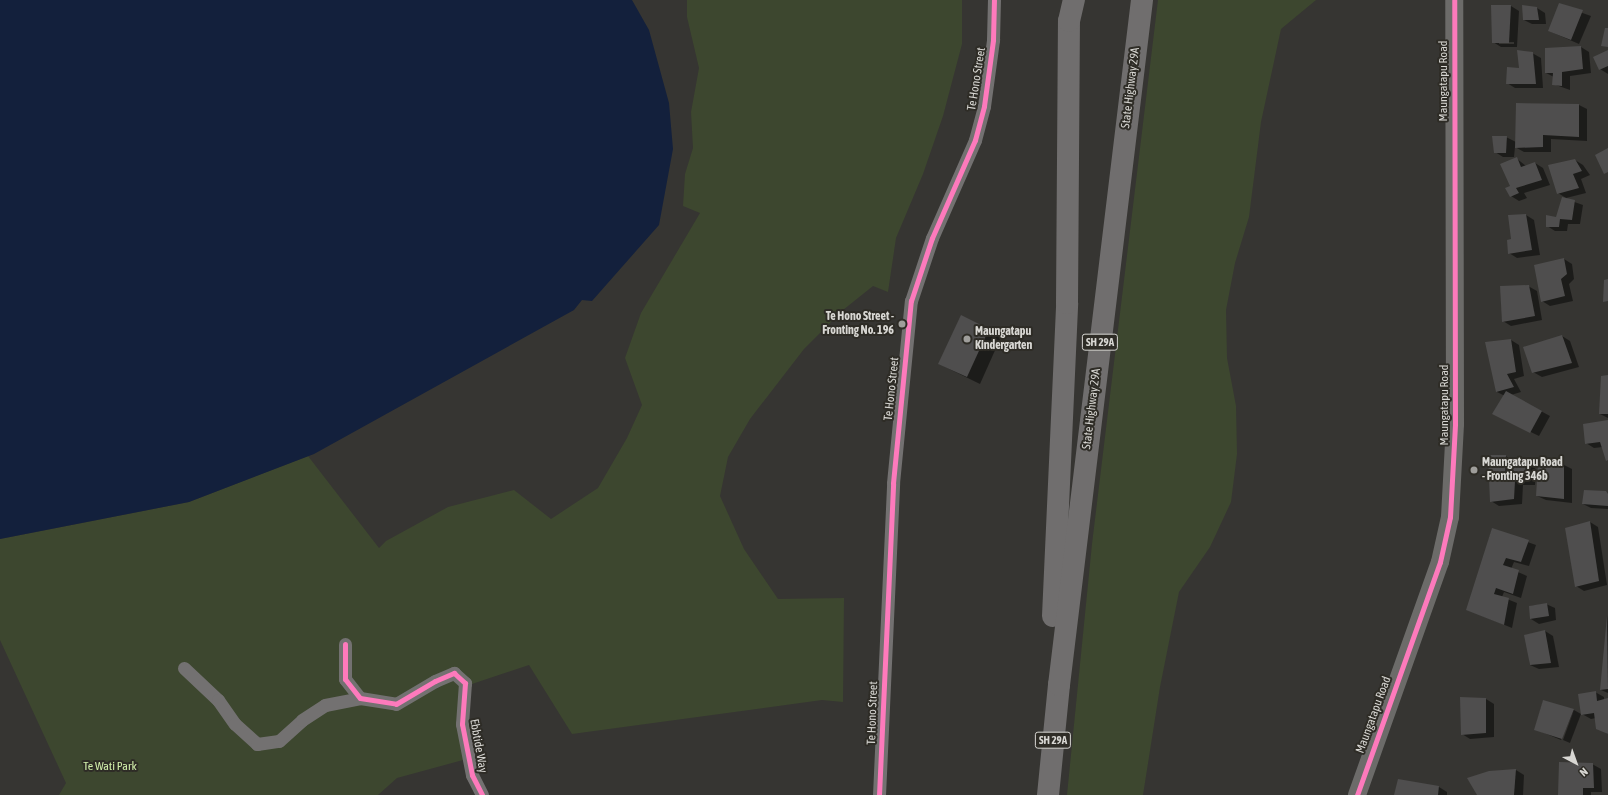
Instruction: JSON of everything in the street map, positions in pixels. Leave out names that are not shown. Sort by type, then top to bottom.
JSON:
[{"type":"highway","name":"SH 29A","points":[[1063,0],[1069,21]]},
{"type":"highway","name":"SH 29A","points":[[1058,685],[1052,640],[1066,311],[1069,21],[1074,0]]},
{"type":"highway","name":"State Highway 29A","points":[[1048,795],[1058,685],[1142,0]]},
{"type":"street","name":"Te Hono Street","points":[[879,795],[892,483],[911,301],[932,238],[975,140],[984,106],[993,40],[994,0]]},
{"type":"street","name":"Maungatapu Road","points":[[1357,795],[1440,562],[1450,517],[1455,471],[1454,0]]},
{"type":"street","points":[[345,644],[345,679],[360,698]]},
{"type":"street","name":"Ebbtide Way","points":[[184,668],[218,700],[235,724],[257,744],[279,741],[302,720],[325,705],[360,698],[396,704],[435,681],[454,673],[465,682],[462,724],[472,775],[482,795]]},
{"type":"green space","name":"Te Wati Park","points":[[687,0],[962,0],[962,44],[943,116],[923,174],[896,238],[888,292],[873,286],[843,310],[804,349],[750,419],[728,457],[720,496],[744,549],[778,599],[844,598],[843,702],[822,700],[572,734],[529,665],[463,687],[474,757],[397,778],[378,795],[59,795],[66,783],[0,640],[0,539],[189,502],[308,456],[379,548],[386,541],[448,507],[514,490],[551,519],[598,488],[627,438],[642,405],[625,358],[641,313],[700,213],[683,206],[685,174],[693,148],[691,112],[699,68],[687,17]]},
{"type":"green space","points":[[1158,0],[1316,0],[1281,29],[1261,122],[1249,217],[1235,263],[1226,310],[1227,358],[1236,406],[1237,454],[1231,502],[1210,547],[1179,592],[1160,687],[1143,795],[1067,795],[1092,544]]},
{"type":"water","points":[[0,0],[632,0],[649,30],[669,103],[673,149],[659,225],[592,301],[582,300],[574,310],[314,454],[189,502],[0,539]]},
{"type":"building","points":[[1559,3],[1583,10],[1571,40],[1548,31]]},
{"type":"building","points":[[1491,5],[1511,5],[1509,43],[1492,43]]},
{"type":"building","points":[[1522,5],[1537,7],[1539,20],[1523,20]]},
{"type":"building","points":[[1605,28],[1608,28],[1608,47],[1601,46]]},
{"type":"building","points":[[1581,46],[1583,69],[1562,72],[1562,86],[1552,85],[1553,73],[1545,73],[1545,48]]},
{"type":"building","points":[[1517,50],[1533,52],[1536,84],[1506,84],[1507,67],[1519,68]]},
{"type":"building","points":[[1608,50],[1608,66],[1599,70],[1593,57]]},
{"type":"building","points":[[1516,103],[1579,104],[1579,137],[1543,135],[1543,147],[1515,148]]},
{"type":"building","points":[[1492,136],[1507,136],[1506,153],[1494,153]]},
{"type":"building","points":[[1608,148],[1608,172],[1604,174],[1595,155]]},
{"type":"building","points":[[1517,157],[1521,167],[1535,162],[1542,180],[1516,188],[1519,193],[1510,197],[1505,188],[1510,186],[1500,164]]},
{"type":"building","points":[[1575,159],[1582,171],[1573,174],[1579,188],[1557,194],[1548,165]]},
{"type":"building","points":[[1562,197],[1575,200],[1572,220],[1560,219],[1559,227],[1546,227],[1546,215],[1556,217]]},
{"type":"building","points":[[1526,214],[1532,250],[1508,254],[1507,240],[1511,239],[1508,215]]},
{"type":"building","points":[[1564,258],[1567,274],[1561,279],[1565,296],[1541,302],[1534,265]]},
{"type":"building","points":[[1608,279],[1608,301],[1603,302],[1604,280]]},
{"type":"building","points":[[1529,285],[1535,316],[1502,322],[1500,286]]},
{"type":"building","points":[[961,315],[989,329],[967,377],[938,364]]},
{"type":"building","points":[[1562,335],[1572,363],[1532,373],[1523,347]]},
{"type":"building","points":[[1511,339],[1516,372],[1507,374],[1514,387],[1496,392],[1485,342]]},
{"type":"building","points":[[1608,375],[1608,414],[1599,414],[1601,376]]},
{"type":"building","points":[[1506,391],[1542,411],[1530,433],[1492,414]]},
{"type":"building","points":[[1608,420],[1608,460],[1606,461],[1600,442],[1585,444],[1583,424]]},
{"type":"building","points":[[1488,455],[1506,455],[1505,480],[1510,481],[1511,462],[1528,463],[1527,480],[1515,481],[1514,499],[1490,502]]},
{"type":"building","points":[[1564,464],[1564,499],[1536,496],[1538,465]]},
{"type":"building","points":[[1584,490],[1606,491],[1608,494],[1608,506],[1582,504]]},
{"type":"building","points":[[1590,521],[1599,581],[1575,587],[1565,528]]},
{"type":"building","points":[[1492,528],[1529,540],[1521,562],[1506,558],[1503,565],[1519,570],[1513,594],[1496,588],[1494,594],[1509,598],[1504,625],[1466,610]]},
{"type":"building","points":[[1547,603],[1549,616],[1530,619],[1529,606]]},
{"type":"building","points":[[1607,616],[1608,689],[1600,690]]},
{"type":"building","points":[[1545,630],[1551,663],[1530,665],[1524,635]]},
{"type":"building","points":[[1596,691],[1597,701],[1608,698],[1608,734],[1596,729],[1594,713],[1581,715],[1578,694]]},
{"type":"building","points":[[1460,697],[1486,698],[1486,733],[1461,735]]},
{"type":"building","points":[[1543,700],[1574,709],[1562,739],[1534,730]]},
{"type":"building","points":[[1559,762],[1593,763],[1594,788],[1583,788],[1583,795],[1558,795]]},
{"type":"building","points":[[1516,769],[1514,795],[1477,795],[1467,778],[1489,771]]},
{"type":"building","points":[[1398,779],[1439,786],[1438,795],[1394,795]]},
{"type":"cycle path","points":[[879,795],[893,483],[911,301],[932,238],[975,140],[984,106],[993,40],[994,0]]},
{"type":"cycle path","points":[[1357,795],[1440,562],[1450,517],[1455,424],[1454,0]]},
{"type":"cycle path","points":[[345,644],[345,679],[360,698],[396,704],[435,681],[454,673],[465,683],[462,724],[472,775],[482,795]]},
{"type":"place","name":"Te Hono Street - Fronting No. 196","points":[[902,324]]},
{"type":"place","name":"Maungatapu Kindergarten","points":[[967,339]]},
{"type":"place","name":"Maungatapu Road - Fronting 346b","points":[[1474,470]]}]
